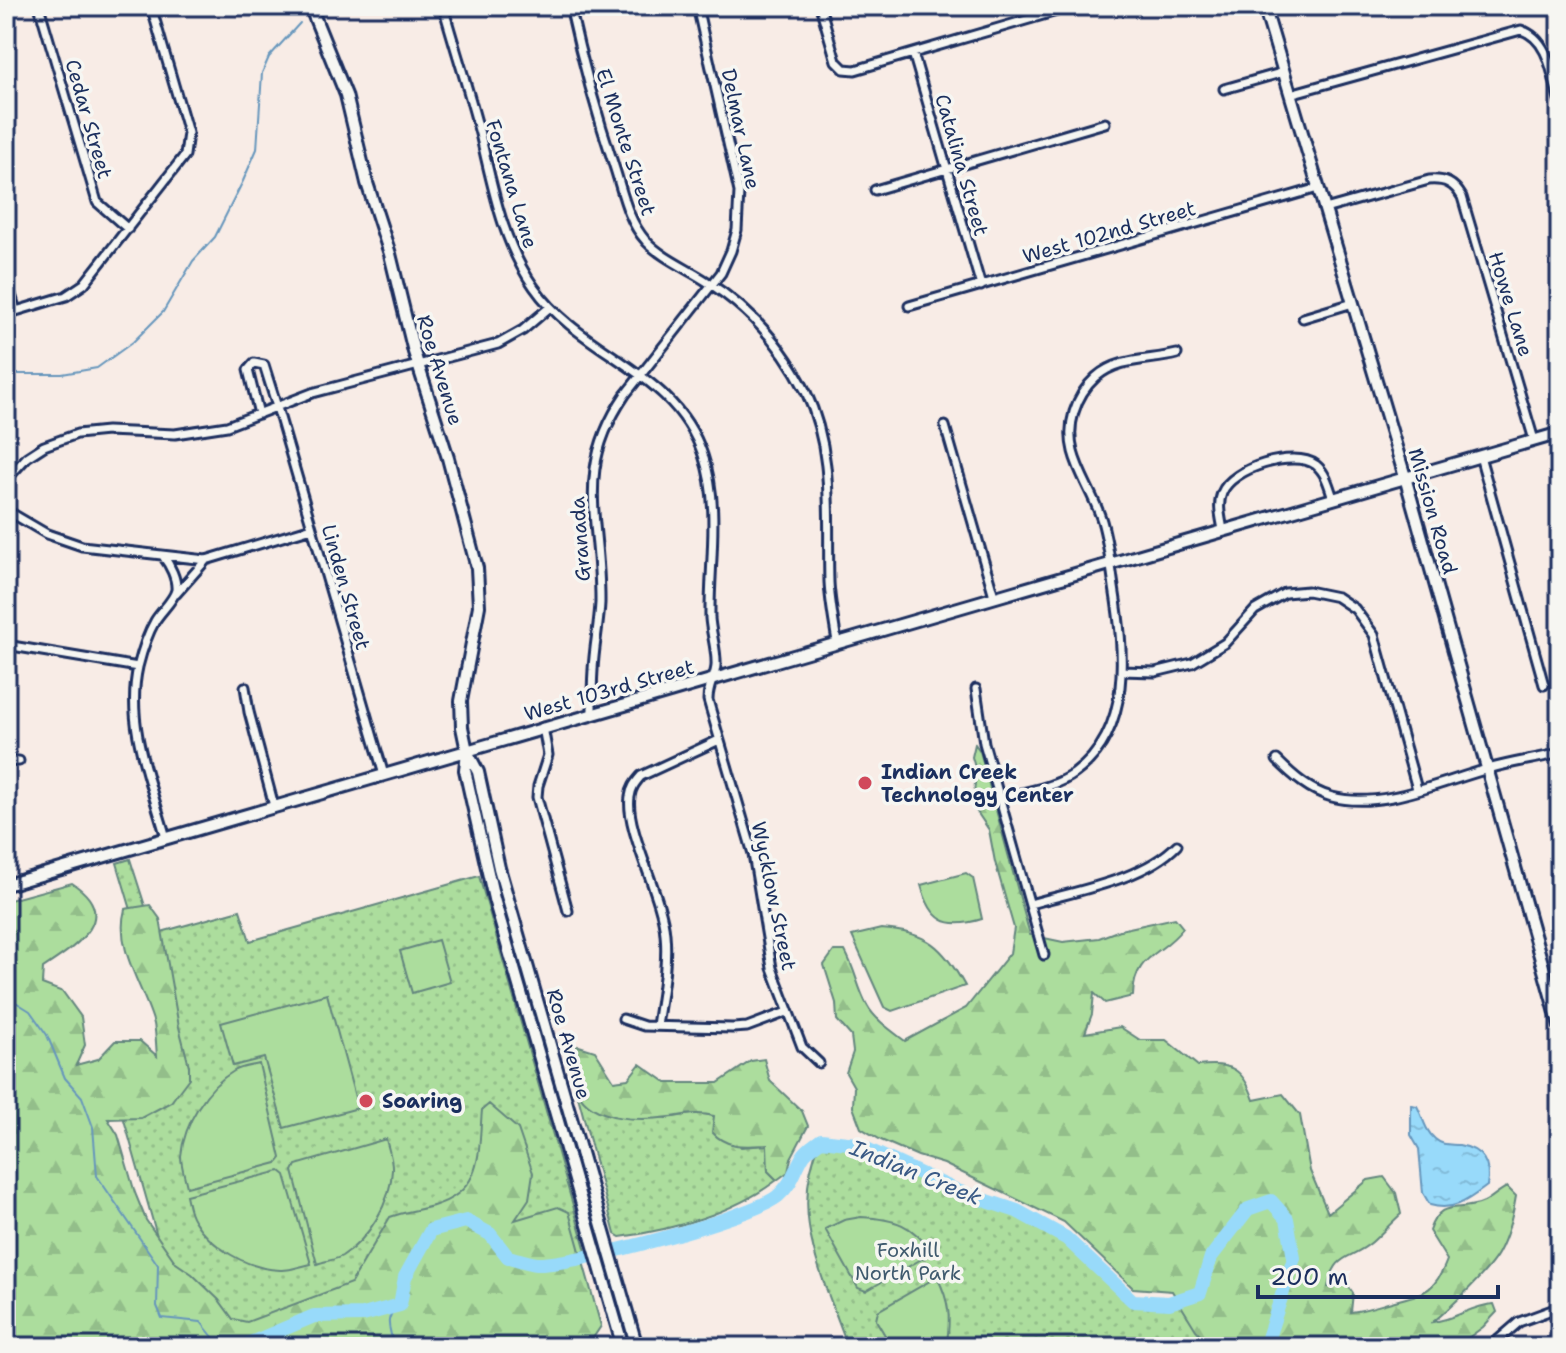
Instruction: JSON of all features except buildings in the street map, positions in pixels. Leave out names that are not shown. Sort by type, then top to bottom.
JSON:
[{"type":"main road","name":"Roe Avenue","points":[[310,6],[346,95],[417,364],[460,498],[479,589],[479,606],[461,701],[467,751],[478,772],[499,868],[637,1347]]},
{"type":"main road","name":"Mission Road","points":[[1264,6],[1405,477],[1560,1027]]},
{"type":"main road","name":"West 103rd Street","points":[[6,885],[1560,433]]},
{"type":"main road","name":"Roe Avenue","points":[[467,751],[465,770],[489,879],[623,1347]]},
{"type":"main road","points":[[540,1058],[554,1057]]},
{"type":"street","name":"Cedar Street","points":[[39,6],[97,202],[128,229]]},
{"type":"street","points":[[6,314],[75,292],[183,158],[188,133],[151,6]]},
{"type":"street","name":"Fontana Lane","points":[[443,6],[505,230],[524,271],[550,307],[577,331],[642,375],[669,398],[683,415],[703,454],[709,476],[712,521],[710,619],[716,669],[711,679]]},
{"type":"street","name":"El Monte Street","points":[[570,6],[589,85],[632,220],[656,250],[713,285],[752,317],[783,353],[807,395],[828,468],[829,586],[837,642]]},
{"type":"street","name":"Delmar Lane","points":[[642,375],[713,285],[731,251],[737,230],[739,192],[697,6]]},
{"type":"street","points":[[820,6],[836,61],[844,69],[855,70],[1074,6]]},
{"type":"street","points":[[1290,94],[1521,30],[1530,33],[1542,45],[1560,103]]},
{"type":"street","name":"Catalina Street","points":[[913,53],[981,286]]},
{"type":"street","points":[[1224,89],[1284,72]]},
{"type":"street","points":[[875,190],[1105,123]]},
{"type":"street","name":"Howe Lane","points":[[1325,209],[1429,180],[1448,182],[1457,188],[1534,440]]},
{"type":"street","name":"West 102nd Street","points":[[909,306],[1318,188]]},
{"type":"street","points":[[6,278],[16,311]]},
{"type":"street","points":[[1303,318],[1353,303]]},
{"type":"street","points":[[6,480],[36,452],[60,438],[107,431],[153,435],[227,426],[312,393],[498,344],[523,330],[550,307]]},
{"type":"street","points":[[1000,798],[1046,787],[1072,776],[1093,758],[1114,719],[1121,671],[1120,629],[1101,519],[1072,456],[1070,428],[1076,405],[1087,386],[1109,368],[1129,361],[1177,354]]},
{"type":"street","name":"Linden Street","points":[[259,414],[248,370],[254,363],[264,365],[384,775]]},
{"type":"street","name":"Granada","points":[[592,713],[592,673],[600,604],[592,503],[594,468],[604,430],[642,375]]},
{"type":"street","points":[[945,426],[994,596]]},
{"type":"street","points":[[1480,456],[1544,685]]},
{"type":"street","points":[[1223,530],[1222,491],[1235,475],[1286,459],[1306,460],[1324,474],[1333,498]]},
{"type":"street","points":[[6,510],[33,527],[65,541],[104,550],[206,560],[312,528]]},
{"type":"street","points":[[163,556],[176,581],[176,594]]},
{"type":"street","points":[[166,838],[137,736],[134,713],[138,667],[153,626],[206,560]]},
{"type":"street","points":[[1121,671],[1155,672],[1200,659],[1225,643],[1255,610],[1285,593],[1308,591],[1337,597],[1355,609],[1374,635],[1417,789]]},
{"type":"street","points":[[6,645],[138,667]]},
{"type":"street","name":"Wycklow Street","points":[[711,679],[708,700],[753,854],[772,968],[802,1047],[819,1063]]},
{"type":"street","points":[[245,687],[274,806]]},
{"type":"street","points":[[976,689],[984,743],[1044,955]]},
{"type":"street","points":[[543,727],[548,755],[537,797],[568,911]]},
{"type":"street","points":[[657,1026],[665,965],[665,934],[658,896],[631,816],[630,798],[633,785],[641,776],[719,740]]},
{"type":"street","points":[[1277,760],[1310,788],[1342,799],[1370,799],[1560,753]]},
{"type":"street","points":[[6,762],[19,761]]},
{"type":"street","points":[[1030,904],[1135,872],[1158,862],[1177,845]]},
{"type":"street","points":[[623,1019],[644,1026],[733,1028],[759,1023],[787,1012]]},
{"type":"street","points":[[1490,1347],[1519,1322],[1560,1307]]},
{"type":"green space","points":[[975,744],[980,751],[1030,935],[1063,942],[1099,938],[1175,918],[1183,928],[1144,963],[1138,972],[1133,996],[1105,1003],[1094,993],[1092,1014],[1085,1033],[1120,1027],[1140,1040],[1166,1040],[1198,1066],[1219,1065],[1240,1074],[1254,1100],[1283,1094],[1300,1115],[1310,1171],[1328,1213],[1368,1180],[1384,1177],[1396,1193],[1401,1214],[1372,1242],[1340,1262],[1331,1276],[1328,1287],[1347,1284],[1353,1293],[1351,1312],[1414,1296],[1433,1285],[1447,1260],[1429,1231],[1439,1213],[1484,1202],[1507,1187],[1516,1196],[1508,1232],[1494,1260],[1433,1322],[1494,1304],[1497,1312],[1483,1327],[1456,1347],[1212,1347],[1196,1330],[1172,1291],[1133,1288],[1064,1222],[944,1164],[881,1140],[861,1128],[853,1107],[854,1087],[846,1073],[853,1052],[851,1036],[837,1020],[836,1003],[824,965],[834,951],[845,951],[870,1010],[905,1041],[966,1008],[1010,953],[1014,928],[989,830],[973,806],[976,771],[972,757]]},
{"type":"green space","points":[[130,859],[154,934],[240,910],[250,941],[479,876],[586,1251],[543,1252],[393,1275],[213,1347],[180,1317],[119,1102],[183,1084],[117,863]]},
{"type":"green space","points":[[966,873],[973,878],[982,919],[959,923],[942,920],[930,907],[921,885]]},
{"type":"green space","points":[[72,883],[87,896],[94,908],[94,919],[80,940],[43,968],[42,984],[63,992],[81,1017],[85,1045],[76,1065],[98,1059],[115,1041],[140,1041],[157,1056],[154,1024],[127,953],[123,924],[125,909],[150,905],[160,919],[189,1078],[171,1102],[141,1118],[108,1119],[118,1135],[146,1220],[176,1263],[219,1300],[233,1319],[247,1322],[351,1283],[390,1217],[433,1206],[462,1191],[475,1168],[482,1110],[489,1104],[518,1129],[533,1173],[529,1199],[515,1220],[558,1207],[569,1212],[601,1326],[587,1347],[6,1347],[6,901]]},
{"type":"green space","points":[[881,929],[910,934],[932,944],[949,961],[965,986],[892,1011],[884,1007],[852,936]]},
{"type":"green space","points":[[438,940],[450,982],[412,993],[400,951]]},
{"type":"green space","points":[[327,994],[358,1108],[284,1128],[264,1058],[233,1066],[221,1023]]},
{"type":"green space","points":[[579,1046],[595,1051],[614,1081],[628,1079],[640,1064],[667,1083],[718,1083],[751,1061],[764,1059],[770,1081],[802,1111],[808,1126],[791,1158],[788,1172],[777,1180],[768,1171],[767,1145],[737,1145],[718,1137],[712,1132],[714,1116],[697,1114],[632,1119],[594,1109],[577,1091],[565,1048]]},
{"type":"green space","points":[[259,1064],[281,1158],[277,1163],[187,1187],[181,1156],[187,1131],[198,1108],[224,1078],[237,1070]]},
{"type":"green space","points":[[576,1089],[584,1100],[598,1110],[667,1118],[699,1113],[714,1116],[741,1147],[767,1145],[768,1171],[777,1180],[722,1211],[660,1230],[620,1237],[615,1234]]},
{"type":"green space","points":[[386,1139],[392,1162],[391,1182],[377,1219],[352,1249],[317,1264],[293,1171],[296,1165]]},
{"type":"green space","name":"Foxhill North Park","points":[[821,1140],[856,1144],[960,1192],[1017,1211],[1066,1238],[1133,1301],[1169,1303],[1200,1293],[1265,1347],[848,1347],[820,1270],[808,1219],[807,1193],[811,1167]]},
{"type":"green space","points":[[280,1171],[285,1175],[311,1264],[284,1270],[255,1266],[220,1247],[194,1220],[186,1195]]},
{"type":"green space","points":[[861,1217],[884,1219],[910,1229],[932,1253],[866,1291],[858,1288],[825,1229],[844,1220]]},
{"type":"green space","points":[[937,1277],[948,1311],[946,1347],[892,1347],[876,1320],[878,1311]]},
{"type":"water","points":[[1411,1105],[1417,1106],[1429,1132],[1438,1141],[1467,1147],[1484,1159],[1488,1171],[1487,1186],[1454,1206],[1430,1205],[1423,1193],[1419,1149],[1411,1135]]},
{"type":"waterway","points":[[6,377],[11,374],[62,374],[97,368],[133,342],[163,312],[193,261],[215,237],[243,181],[257,149],[262,73],[269,57],[300,23]]},
{"type":"waterway","points":[[6,996],[30,1011],[47,1035],[65,1078],[82,1097],[93,1127],[97,1176],[158,1265],[157,1306],[162,1318],[201,1322],[221,1347]]},
{"type":"waterway","name":"Indian Creek","points":[[241,1347],[314,1316],[363,1315],[400,1305],[405,1277],[431,1230],[466,1221],[490,1234],[508,1257],[537,1264],[622,1249],[762,1205],[783,1191],[805,1153],[821,1140],[856,1144],[960,1192],[1017,1211],[1066,1238],[1133,1301],[1169,1303],[1200,1293],[1211,1257],[1248,1209],[1271,1201],[1287,1219],[1294,1258],[1265,1347]]},
{"type":"waterway","points":[[393,1347],[389,1321],[397,1306]]},
{"type":"place","name":"Indian Creek Technology Center","points":[[865,783]]},
{"type":"place","name":"Soaring","points":[[366,1101]]}]
